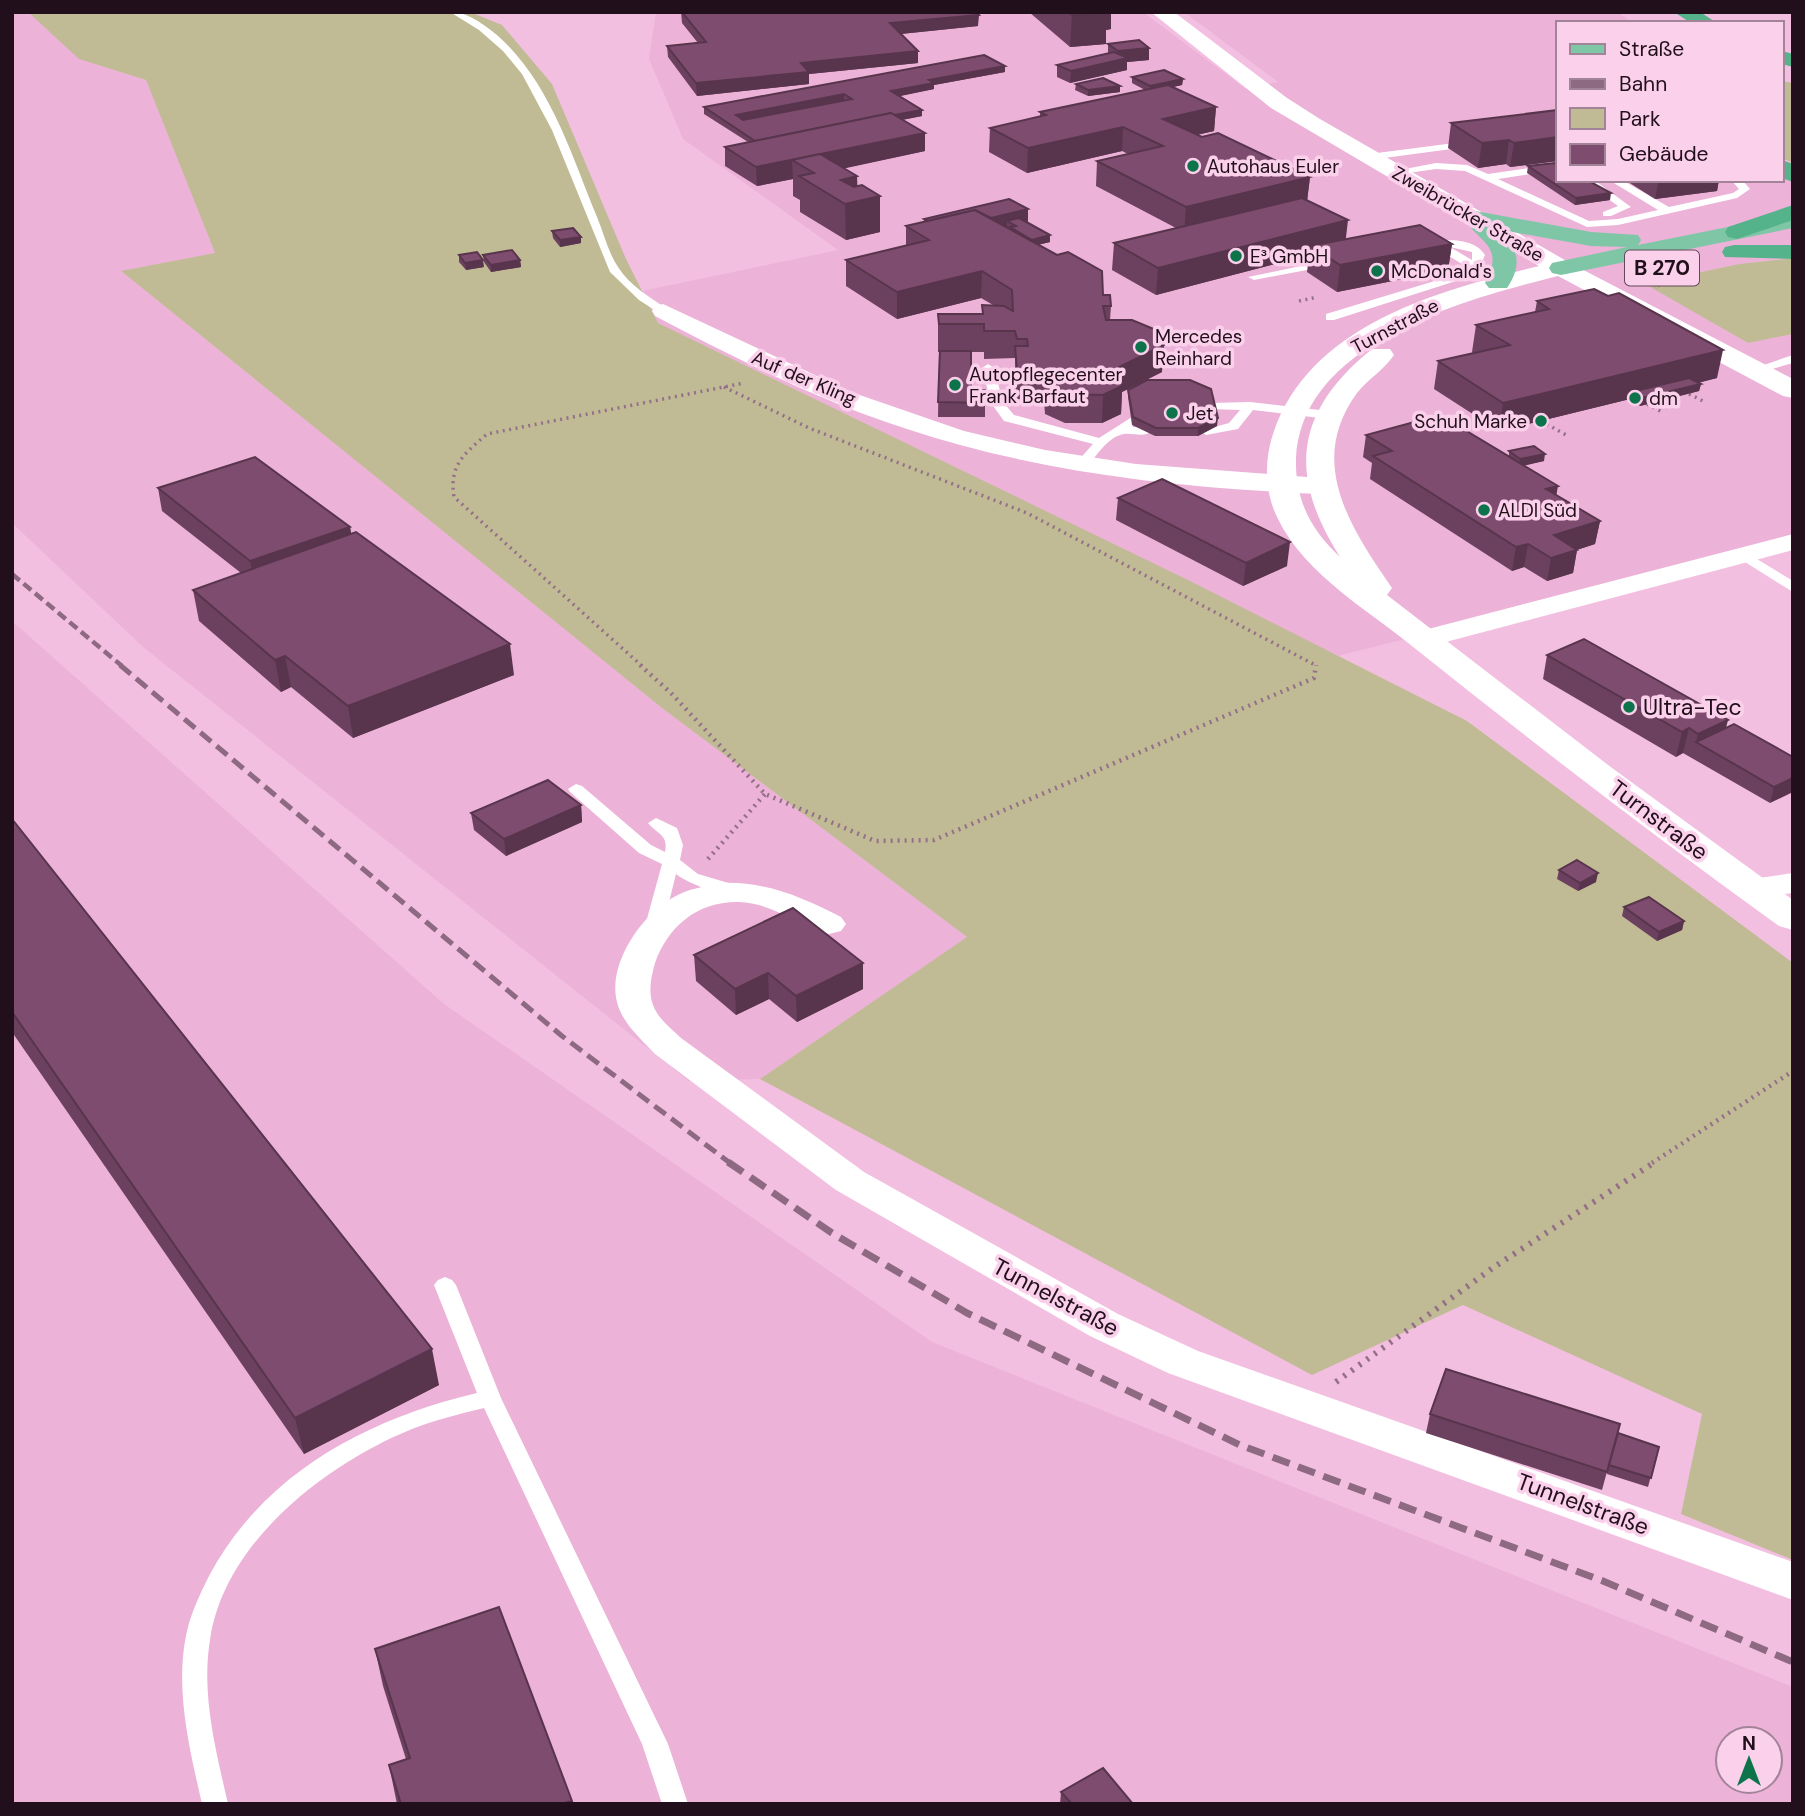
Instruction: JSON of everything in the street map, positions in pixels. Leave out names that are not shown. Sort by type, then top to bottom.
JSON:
[{"type":"highway","points":[[1684,12],[1703,21]]},
{"type":"highway","points":[[1735,242],[1793,212]]},
{"type":"highway","points":[[1735,242],[1793,252]]},
{"type":"main road","points":[[1475,218],[1591,239],[1697,240]]},
{"type":"main road","points":[[1475,218],[1500,244],[1507,258],[1507,270],[1498,283]]},
{"type":"main road","name":"B 270","points":[[1591,284],[1735,242],[1793,221]]},
{"type":"main road","name":"B 270","points":[[1561,268],[1697,240],[1735,242],[1793,239]]},
{"type":"street","name":"Zweibrücker Straße","points":[[1161,12],[1279,103],[1394,172],[1561,268],[1793,390]]},
{"type":"street","name":"Turnstraße","points":[[1561,268],[1498,283],[1434,303],[1363,341],[1324,373],[1295,410],[1284,437],[1282,485],[1297,527],[1353,586],[1574,757],[1778,886],[1793,918]]},
{"type":"street","name":"Turnstraße","points":[[1394,616],[1336,524],[1321,486],[1318,467],[1328,415],[1360,372],[1378,357],[1424,330],[1498,304],[1591,284]]},
{"type":"street","name":"Auf der Kling","points":[[663,311],[793,374],[882,411],[952,436],[1018,453],[1162,477],[1321,486]]},
{"type":"street","points":[[1423,639],[1793,542]]},
{"type":"street","name":"Tunnelstraße","points":[[829,924],[769,896],[740,892],[713,894],[678,906],[654,926],[640,954],[633,979],[634,1002],[645,1022],[668,1046],[850,1181],[1104,1325],[1183,1362],[1793,1581]]},
{"type":"lane","name":"Auf der Kling","points":[[454,12],[494,36],[517,58],[556,132],[614,270],[633,291],[663,311]]},
{"type":"lane","points":[[1369,157],[1477,143]]},
{"type":"lane","points":[[1394,172],[1453,166],[1488,177],[1576,221],[1607,224],[1737,195],[1745,189],[1738,182]]},
{"type":"lane","points":[[1488,177],[1556,167]]},
{"type":"lane","points":[[1576,221],[1626,207],[1590,182]]},
{"type":"lane","points":[[1617,182],[1668,211]]},
{"type":"lane","points":[[1331,317],[1455,278],[1475,267],[1436,243],[1414,247]]},
{"type":"lane","points":[[1254,277],[1347,259]]},
{"type":"lane","points":[[1755,370],[1793,359]]},
{"type":"lane","points":[[988,368],[997,403],[1010,418],[1101,442]]},
{"type":"lane","points":[[1213,405],[1250,405],[1328,415]]},
{"type":"lane","points":[[1206,431],[1233,426],[1250,405]]},
{"type":"lane","points":[[1083,463],[1101,442],[1132,421]]},
{"type":"lane","points":[[1119,431],[1146,431]]},
{"type":"lane","points":[[1742,554],[1793,587]]},
{"type":"lane","points":[[576,789],[645,849],[673,863],[692,878],[740,892]]},
{"type":"lane","points":[[654,926],[673,863],[675,845],[670,832],[656,823]]},
{"type":"lane","points":[[444,1286],[490,1398],[655,1744],[675,1804]]},
{"type":"lane","points":[[215,1804],[201,1744],[195,1676],[201,1619],[225,1566],[254,1525],[291,1489],[344,1454],[393,1427],[490,1398]]},
{"type":"path","points":[[724,387],[822,433],[1027,513],[1317,665],[1314,678],[934,840],[875,841],[765,794],[671,693],[454,497],[451,478],[464,454],[487,434],[724,387],[793,374]]},
{"type":"path","points":[[1689,394],[1705,402]]},
{"type":"path","points":[[1647,404],[1664,413]]},
{"type":"path","points":[[1542,421],[1568,436]]},
{"type":"path","points":[[692,878],[765,794]]},
{"type":"path","points":[[1304,1405],[1494,1267],[1793,1071]]},
{"type":"shaded area","points":[[12,12],[28,12],[80,59],[146,80],[215,253],[122,272],[662,708],[967,937],[760,1079],[689,1081],[143,647],[12,523]]},
{"type":"shaded area","points":[[656,12],[1143,12],[1246,89],[1278,82],[1184,12],[1617,12],[1631,21],[1556,21],[1556,182],[1784,182],[1784,179],[1793,179],[1793,247],[1787,258],[1739,264],[1646,284],[1748,343],[1793,334],[1793,541],[1338,656],[658,323],[642,291],[838,250],[683,139],[649,59]]},
{"type":"shaded area","points":[[12,621],[444,1004],[932,1342],[1793,1687],[1793,1804],[12,1804]]},
{"type":"green space","points":[[28,12],[470,12],[502,25],[552,84],[626,259],[658,323],[1190,581],[1467,721],[1793,963],[1793,1560],[1681,1514],[1702,1414],[1463,1305],[1312,1375],[760,1079],[967,937],[662,708],[121,271],[215,253],[146,80],[79,59]]},
{"type":"green space","points":[[1784,81],[1793,83],[1793,163],[1784,159]]},
{"type":"green space","points":[[1793,258],[1793,334],[1748,343],[1645,284],[1739,264]]},
{"type":"building","points":[[682,12],[976,12],[979,15],[890,23],[918,51],[801,63],[809,72],[696,83],[667,46],[706,42]]},
{"type":"building","points":[[1068,12],[1104,12],[1072,15]]},
{"type":"building","points":[[1139,40],[1149,48],[1118,51],[1108,44]]},
{"type":"building","points":[[1114,52],[1128,58],[1071,71],[1057,65]]},
{"type":"building","points":[[984,55],[1005,66],[929,80],[934,83],[891,91],[922,110],[894,115],[891,113],[755,141],[704,107]],"holes":[[[844,94],[852,99],[743,120],[736,115]]]},
{"type":"building","points":[[1164,70],[1183,79],[1150,86],[1132,77]]},
{"type":"building","points":[[1103,78],[1120,86],[1088,90],[1076,84]]},
{"type":"building","points":[[1168,85],[1216,107],[1163,119],[1202,137],[1218,133],[1310,177],[1186,207],[1097,161],[1163,146],[1123,127],[1028,148],[990,128],[1046,115],[1040,112]]},
{"type":"building","points":[[1556,110],[1556,137],[1514,143],[1509,140],[1482,143],[1451,123]]},
{"type":"building","points":[[891,113],[925,133],[756,167],[725,147]]},
{"type":"building","points":[[820,154],[857,176],[841,180],[854,187],[862,185],[880,196],[845,204],[799,176],[814,173],[792,160]]},
{"type":"building","points":[[1555,163],[1556,182],[1591,182],[1611,193],[1576,198],[1528,166]]},
{"type":"building","points":[[1302,198],[1348,220],[1158,268],[1114,243]]},
{"type":"building","points":[[1009,199],[1028,209],[991,218],[975,210],[928,221],[924,219]]},
{"type":"building","points":[[975,210],[1057,255],[1068,252],[1102,271],[1103,295],[1110,295],[1111,306],[1103,306],[1106,320],[1132,320],[1161,332],[1164,345],[1119,367],[1122,386],[1103,395],[1067,394],[1046,386],[1045,372],[1017,371],[1015,346],[1028,346],[1027,339],[1017,339],[1015,331],[984,331],[984,324],[939,324],[938,314],[983,314],[982,305],[1004,306],[1013,311],[1012,290],[982,271],[897,292],[846,260],[929,240],[906,226]]},
{"type":"building","points":[[1019,218],[1050,235],[1032,240],[1010,227],[1016,226],[1007,221]]},
{"type":"building","points":[[1420,225],[1452,244],[1340,265],[1310,246]]},
{"type":"building","points":[[573,228],[581,237],[560,240],[552,231]]},
{"type":"building","points":[[512,250],[520,260],[491,265],[483,255]]},
{"type":"building","points":[[477,252],[483,260],[465,263],[459,255]]},
{"type":"building","points":[[1594,289],[1608,296],[1619,293],[1723,350],[1503,403],[1438,361],[1510,345],[1476,325],[1549,309],[1537,301]]},
{"type":"building","name":"Autopflegecenter Frank Barfaut","points":[[940,351],[971,351],[971,390],[985,390],[985,403],[938,402]]},
{"type":"building","points":[[1689,378],[1701,384],[1642,398],[1631,392]]},
{"type":"building","name":"Jet","points":[[1147,380],[1190,380],[1211,389],[1218,418],[1198,428],[1156,428],[1133,417],[1128,390]]},
{"type":"building","name":"ALDI Süd","points":[[1440,415],[1558,486],[1546,489],[1600,521],[1554,535],[1577,550],[1551,558],[1528,544],[1516,547],[1373,456],[1392,451],[1366,435]]},
{"type":"building","points":[[1534,446],[1545,454],[1520,459],[1509,451]]},
{"type":"building","points":[[255,457],[350,527],[250,561],[158,488]]},
{"type":"building","points":[[1162,479],[1290,542],[1246,563],[1118,498]]},
{"type":"building","points":[[356,532],[510,644],[348,706],[285,656],[275,660],[193,590]]},
{"type":"building","points":[[1584,639],[1728,720],[1698,734],[1689,728],[1682,732],[1547,655]]},
{"type":"building","points":[[1734,724],[1793,757],[1793,778],[1774,787],[1696,742]]},
{"type":"building","points":[[548,780],[581,805],[504,839],[471,813]]},
{"type":"building","points":[[12,819],[432,1349],[295,1418],[12,1012]]},
{"type":"building","points":[[1577,860],[1598,873],[1580,883],[1559,870]]},
{"type":"building","points":[[1649,897],[1684,921],[1659,932],[1624,907]]},
{"type":"building","points":[[793,908],[863,963],[796,996],[768,973],[735,989],[694,955]]},
{"type":"building","points":[[1446,1369],[1620,1424],[1607,1472],[1430,1414]]},
{"type":"building","points":[[1618,1433],[1659,1447],[1651,1478],[1609,1465]]},
{"type":"building","points":[[499,1607],[572,1801],[562,1804],[401,1804],[389,1765],[410,1758],[375,1649]]},
{"type":"building","points":[[1103,1768],[1133,1804],[1072,1804],[1061,1792]]},
{"type":"railway","points":[[12,574],[122,666]]},
{"type":"railway","points":[[120,665],[562,1036],[730,1163]]},
{"type":"railway","points":[[728,1162],[832,1233],[967,1313],[1240,1445],[1603,1581],[1793,1662]]},
{"type":"place","name":"Autohaus Euler","points":[[1193,166]]},
{"type":"place","name":"E³ GmbH","points":[[1236,256]]},
{"type":"place","name":"McDonald's","points":[[1377,271]]},
{"type":"place","name":"Mercedes Reinhard","points":[[1141,347]]},
{"type":"place","name":"Autopflegecenter Frank Barfaut","points":[[955,385]]},
{"type":"place","name":"dm","points":[[1635,398]]},
{"type":"place","name":"Jet","points":[[1172,413]]},
{"type":"place","name":"Schuh Marke","points":[[1541,421]]},
{"type":"place","name":"ALDI Süd","points":[[1484,510]]},
{"type":"place","name":"Ultra-Tec","points":[[1629,707]]}]
